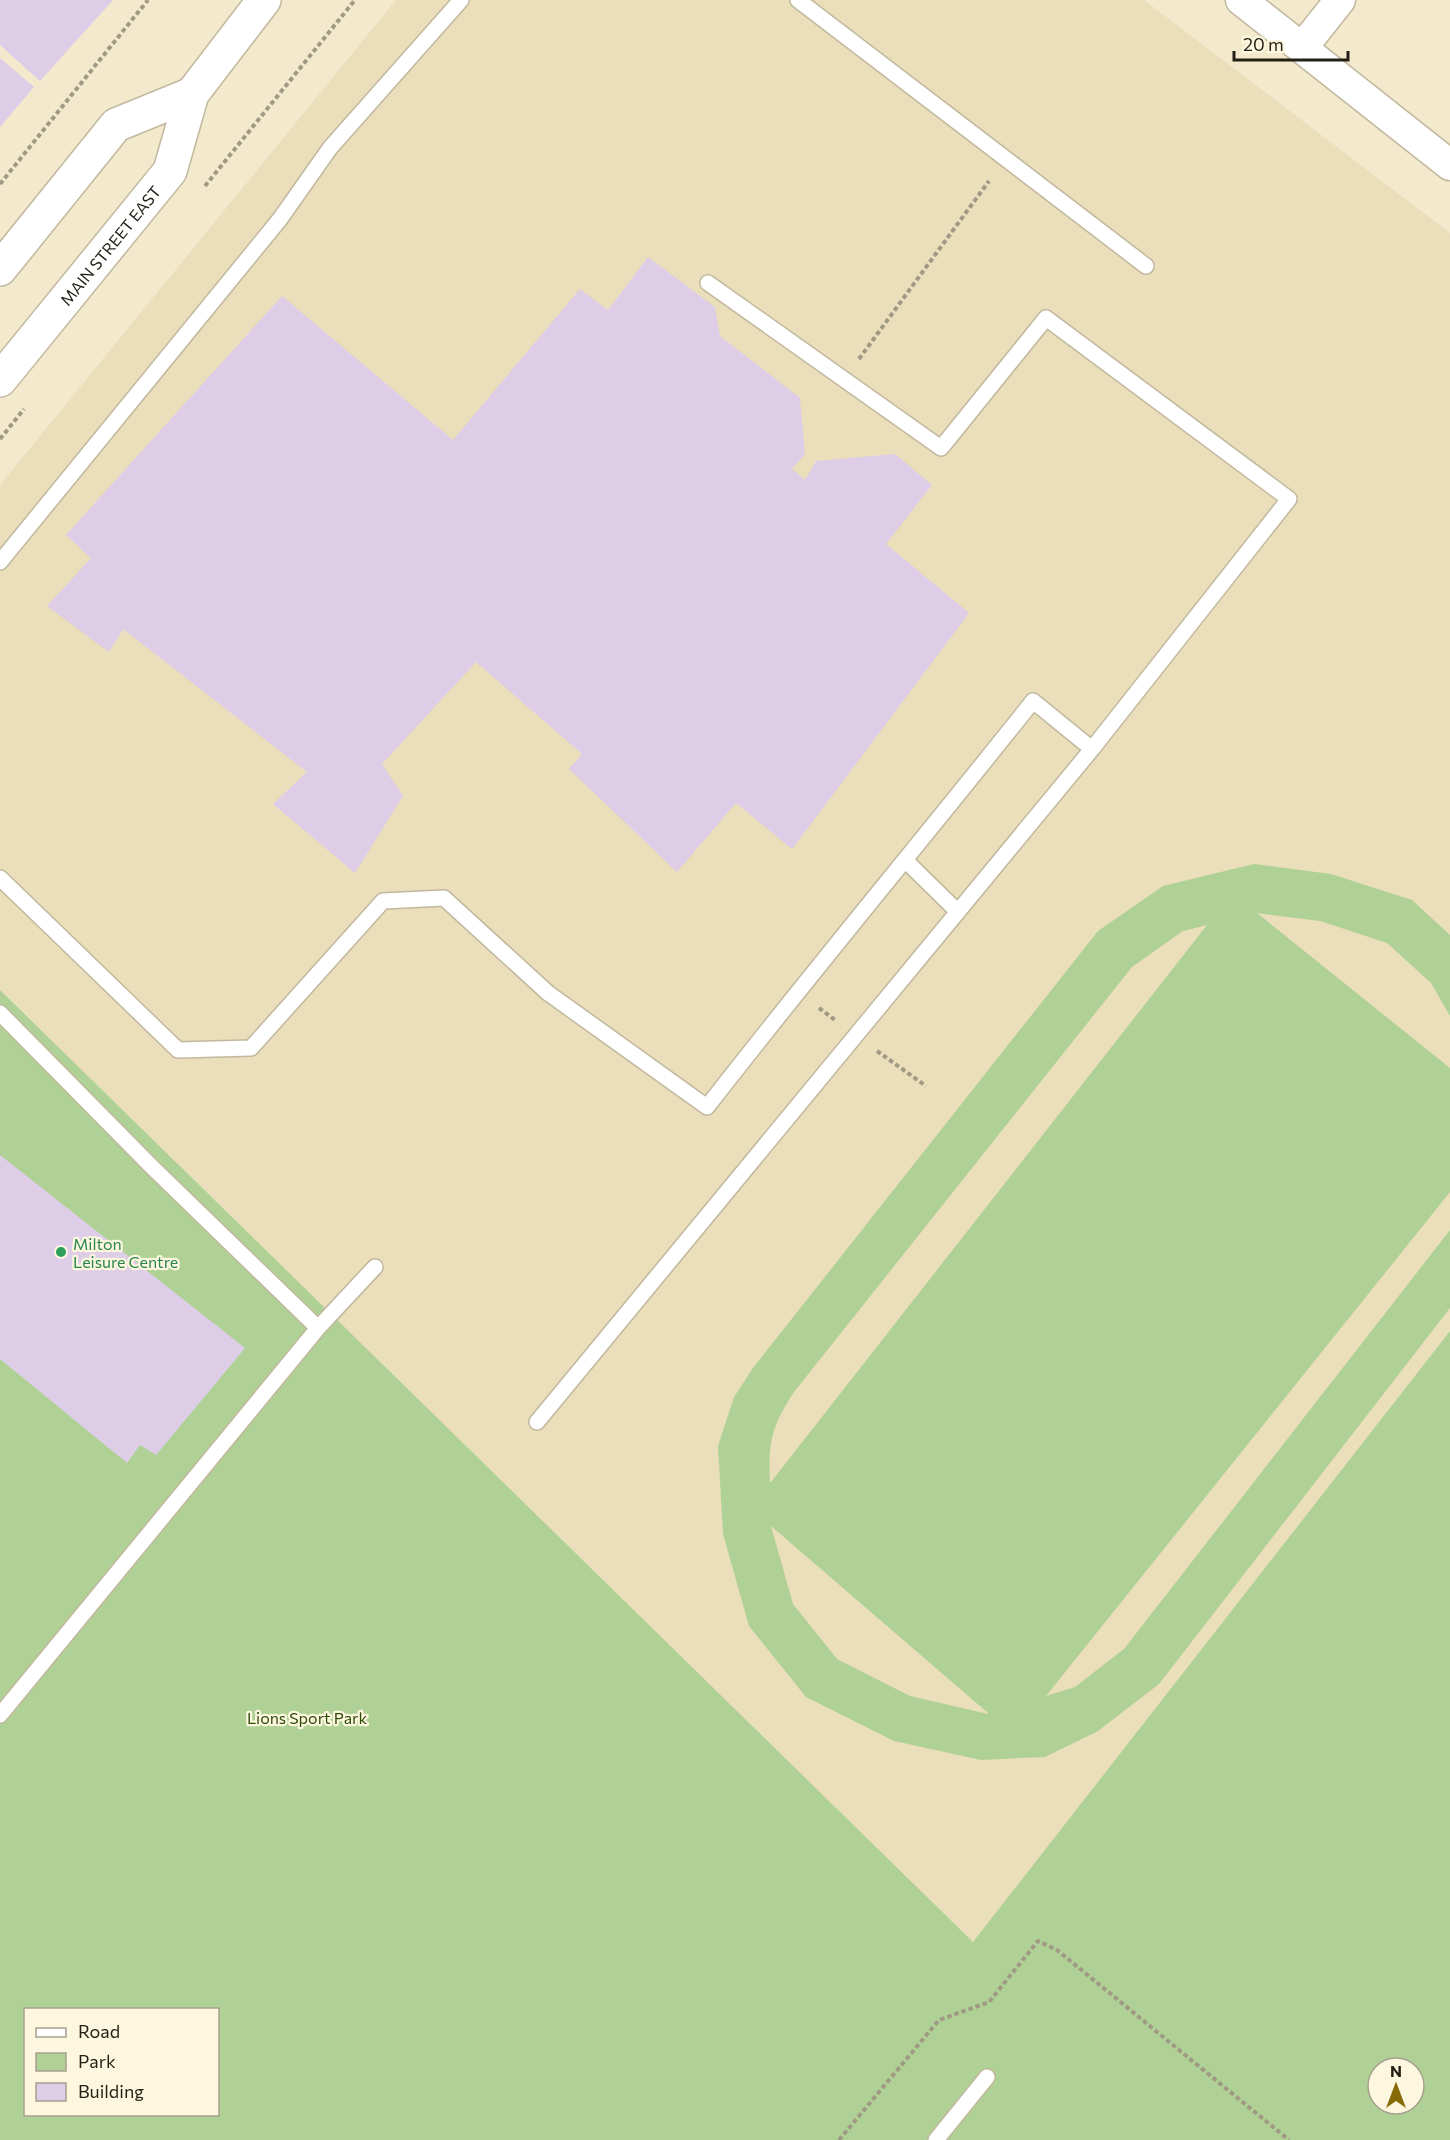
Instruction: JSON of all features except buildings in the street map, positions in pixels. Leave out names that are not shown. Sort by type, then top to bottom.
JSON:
[{"type":"main road","name":"MAIN STREET EAST","points":[[0,380],[170,171],[192,94],[264,0]]},
{"type":"main road","points":[[0,269],[116,125],[192,94]]},
{"type":"street","points":[[1241,0],[1450,165]]},
{"type":"street","points":[[1302,48],[1340,0]]},
{"type":"lane","points":[[0,562],[280,219],[330,148],[461,0]]},
{"type":"lane","points":[[798,0],[1146,266]]},
{"type":"lane","points":[[537,1422],[1092,749],[1289,499],[1046,318],[941,448],[708,283]]},
{"type":"lane","points":[[0,878],[178,1050],[251,1048],[383,901],[444,898],[548,993],[707,1107],[797,991],[906,861],[1033,700],[1092,749]]},
{"type":"lane","points":[[906,861],[957,911]]},
{"type":"lane","points":[[0,1012],[152,1167],[318,1328]]},
{"type":"lane","points":[[0,1715],[318,1328],[375,1267]]},
{"type":"lane","points":[[936,2140],[987,2077]]},
{"type":"path","points":[[0,184],[148,0]]},
{"type":"path","points":[[844,379],[1005,158]]},
{"type":"path","points":[[838,2140],[939,2020],[989,2002],[1038,1941],[1057,1950],[1288,2140]]},
{"type":"shaded area","points":[[396,0],[1144,0],[1450,233],[1450,1331],[973,1943],[0,990],[0,485]]},
{"type":"green space","points":[[1254,864],[1331,874],[1412,900],[1450,935],[1450,1016],[1431,983],[1387,943],[1320,921],[1257,913],[1450,1068],[1450,1192],[1046,1696],[1075,1687],[1124,1649],[1450,1230],[1450,1308],[1159,1684],[1098,1731],[1045,1757],[981,1760],[894,1741],[806,1697],[749,1626],[723,1534],[718,1446],[734,1397],[753,1368],[1098,931],[1163,886]],"holes":[[[1207,925],[771,1482],[770,1482],[773,1434],[794,1392],[1132,967],[1183,931]],[[771,1526],[988,1713],[988,1714],[910,1696],[837,1659],[793,1604]]]},
{"type":"green space","name":"Lions Sport Park","points":[[0,990],[973,1942],[1450,1331],[1450,2140],[0,2140]]},
{"type":"place","name":"Milton Leisure Centre","points":[[61,1252]]}]
